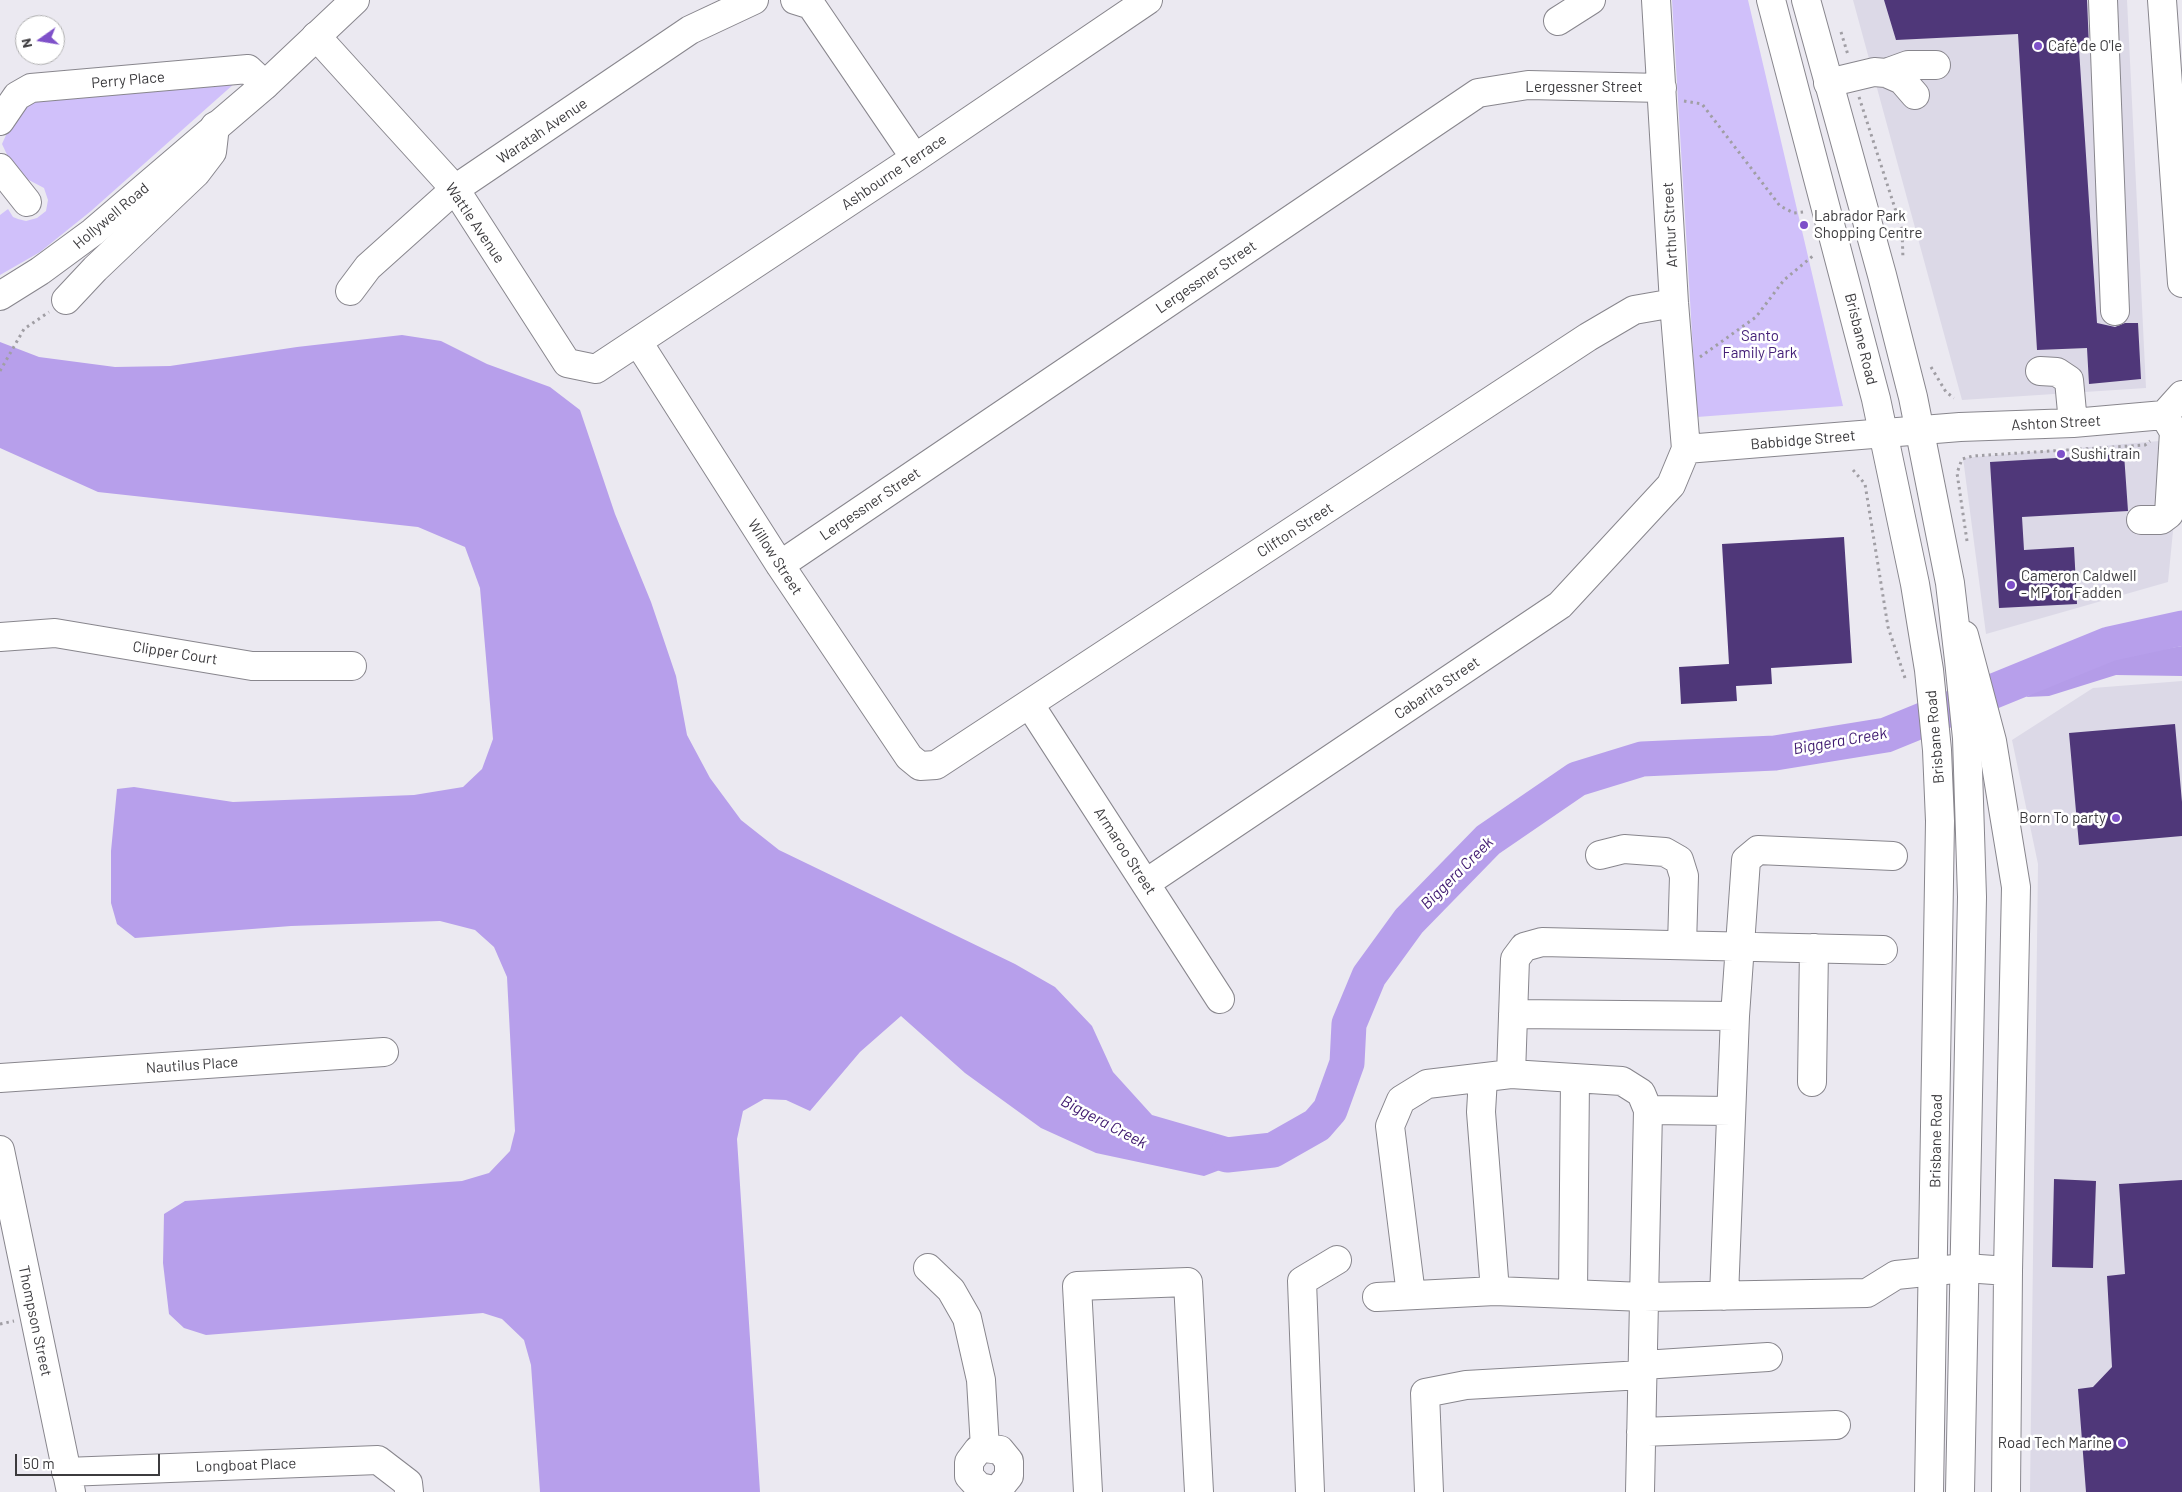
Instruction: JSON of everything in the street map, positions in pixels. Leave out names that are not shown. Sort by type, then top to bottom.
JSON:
[{"type":"main road","name":"Hollywell Road","points":[[0,296],[62,256],[265,85],[355,0]]},
{"type":"main road","name":"Waratah Avenue","points":[[350,291],[368,267],[455,189],[690,30],[754,0]]},
{"type":"main road","points":[[795,0],[811,5],[915,158]]},
{"type":"main road","name":"Ashbourne Terrace","points":[[638,342],[1148,0]]},
{"type":"main road","points":[[1558,21],[1591,0]]},
{"type":"main road","name":"Arthur Street","points":[[1656,0],[1674,303],[1686,449]]},
{"type":"main road","name":"Brisbane Road","points":[[1771,0],[1841,260],[1884,434],[1915,584],[1917,673],[1937,750],[1940,821],[1929,1492]]},
{"type":"main road","name":"Brisbane Road","points":[[1806,0],[1841,79],[1882,275],[1920,430],[1980,740],[2008,830],[2016,888],[2008,1271],[2006,1492]]},
{"type":"main road","points":[[2103,0],[2115,311]]},
{"type":"main road","points":[[2162,0],[2182,283]]},
{"type":"main road","name":"Wattle Avenue","points":[[316,36],[455,189],[567,363],[596,369],[638,342]]},
{"type":"main road","points":[[1886,73],[1908,65],[1936,65]]},
{"type":"main road","name":"Perry Place","points":[[0,122],[18,96],[31,88],[248,69],[265,85]]},
{"type":"main road","points":[[1841,79],[1874,72],[1886,73],[1902,80],[1915,95]]},
{"type":"main road","name":"Lergessner Street","points":[[780,565],[1478,93],[1528,85],[1662,88]]},
{"type":"main road","name":"Hollywell Road","points":[[66,300],[95,269],[196,173],[212,152],[215,126]]},
{"type":"main road","points":[[0,168],[27,202]]},
{"type":"main road","name":"Clifton Street","points":[[920,766],[936,765],[1588,337],[1634,310],[1674,303]]},
{"type":"main road","name":"Willow Street","points":[[638,342],[780,565],[910,757],[920,766]]},
{"type":"main road","points":[[2040,371],[2057,372],[2069,380],[2074,423]]},
{"type":"main road","points":[[2141,520],[2161,520],[2169,514],[2175,411]]},
{"type":"main road","name":"Ashton Street","points":[[1920,430],[2074,423],[2175,411]]},
{"type":"main road","name":"Babbidge Street","points":[[1686,449],[1920,430]]},
{"type":"main road","name":"Cabarita Street","points":[[1146,883],[1560,605],[1671,485],[1686,449]]},
{"type":"main road","name":"Clipper Court","points":[[0,637],[55,634],[252,666],[352,666]]},
{"type":"main road","name":"Armaroo Street","points":[[1030,704],[1220,999]]},
{"type":"main road","name":"Brisbane Road","points":[[1960,1492],[1972,897],[1980,740]]},
{"type":"main road","points":[[1600,855],[1632,850],[1665,852],[1679,860],[1684,876],[1682,945]]},
{"type":"main road","points":[[1724,1296],[1735,1016],[1746,860],[1758,850],[1893,856]]},
{"type":"main road","points":[[1511,1074],[1515,958],[1524,947],[1542,942],[1883,950]]},
{"type":"main road","points":[[1812,1082],[1814,948]]},
{"type":"main road","points":[[1513,1014],[1735,1016]]},
{"type":"main road","name":"Nautilus Place","points":[[0,1078],[384,1052]]},
{"type":"main road","points":[[1411,1296],[1390,1126],[1401,1100],[1427,1084],[1511,1074],[1622,1081],[1641,1093],[1648,1110],[1640,1492]]},
{"type":"main road","points":[[1483,1078],[1481,1112],[1495,1290]]},
{"type":"main road","points":[[1573,1294],[1575,1078]]},
{"type":"main road","points":[[1648,1110],[1731,1111]]},
{"type":"main road","name":"Thompson Street","points":[[0,1150],[68,1482]]},
{"type":"main road","points":[[1310,1492],[1302,1281],[1337,1260]]},
{"type":"main road","points":[[928,1268],[951,1290],[967,1318],[981,1380],[985,1448],[973,1455],[968,1469],[969,1476],[989,1490]]},
{"type":"main road","points":[[1377,1298],[1495,1290],[1644,1297],[1867,1293],[1896,1275],[1966,1268],[2008,1271]]},
{"type":"main road","points":[[1088,1492],[1077,1286],[1188,1282],[1199,1492]]},
{"type":"main road","points":[[1429,1492],[1425,1393],[1466,1384],[1768,1358]]},
{"type":"main road","points":[[1641,1432],[1836,1426]]},
{"type":"main road","name":"Longboat Place","points":[[68,1482],[378,1460],[408,1483],[408,1492]]},
{"type":"path","points":[[1840,29],[1841,79],[1868,129],[1902,230],[1903,263]]},
{"type":"path","points":[[1662,88],[1676,99],[1702,104],[1780,206],[1794,213],[1804,212]]},
{"type":"path","points":[[1680,372],[1756,317],[1784,280],[1815,254]]},
{"type":"path","points":[[0,370],[24,329],[66,300]]},
{"type":"path","points":[[1928,358],[1931,368],[1946,392],[1954,398]]},
{"type":"path","points":[[1968,545],[1957,473],[1962,459],[1973,456],[2145,445],[2153,440],[2156,433],[2175,411]]},
{"type":"path","points":[[1853,470],[1865,484],[1888,627],[1917,673]]},
{"type":"shaded area","name":"Labrador Park Shopping Centre","points":[[1853,0],[2127,0],[2146,388],[1962,400]]},
{"type":"shaded area","points":[[2182,439],[2168,582],[1986,634],[1963,458]]},
{"type":"shaded area","points":[[2182,646],[2182,676],[2116,675],[2049,696],[2026,697],[2087,662]]},
{"type":"shaded area","points":[[2182,681],[2182,1492],[2030,1492],[2038,864],[2012,740],[2093,688]]},
{"type":"green space","name":"Santo Family Park","points":[[1672,0],[1748,0],[1843,406],[1697,417]]},
{"type":"green space","points":[[235,83],[91,211],[40,252],[0,275],[0,215],[8,209],[13,217],[18,219],[26,221],[37,218],[46,211],[48,200],[44,188],[27,179],[10,161],[2,144],[26,105],[47,99]]},
{"type":"water","points":[[402,335],[441,341],[487,364],[550,387],[580,410],[615,514],[651,602],[676,676],[687,735],[710,778],[741,820],[779,850],[1015,964],[1055,987],[1092,1026],[1113,1072],[1152,1115],[1273,1150],[1204,1176],[1096,1153],[1041,1128],[965,1073],[901,1016],[860,1052],[810,1111],[786,1100],[764,1099],[743,1111],[737,1139],[760,1492],[540,1492],[531,1365],[524,1340],[502,1319],[483,1313],[206,1335],[184,1328],[169,1314],[163,1263],[164,1214],[185,1201],[462,1181],[489,1173],[510,1151],[515,1131],[507,977],[494,947],[475,930],[440,921],[291,926],[135,938],[117,924],[111,903],[111,851],[117,789],[134,787],[233,802],[414,795],[463,787],[482,769],[493,739],[480,588],[465,547],[418,527],[98,492],[0,448],[0,342],[39,357],[115,367],[170,366],[297,347]]},
{"type":"building","points":[[1884,0],[2087,0],[2089,47],[2079,49],[2097,323],[2115,327],[2125,323],[2138,323],[2141,379],[2089,384],[2087,348],[2037,350],[2018,34],[1896,40]]},
{"type":"building","points":[[2124,454],[2128,511],[2022,517],[2024,550],[2074,547],[2077,604],[1999,608],[1990,462]]},
{"type":"building","points":[[1844,537],[1852,663],[1771,668],[1772,684],[1736,686],[1737,701],[1681,704],[1679,667],[1729,664],[1722,544]]},
{"type":"building","points":[[2175,724],[2182,802],[2182,836],[2079,845],[2069,733]]},
{"type":"building","points":[[2054,1179],[2096,1181],[2093,1268],[2052,1267]]},
{"type":"building","points":[[2182,1180],[2182,1492],[2086,1492],[2078,1389],[2093,1387],[2112,1367],[2107,1276],[2125,1274],[2119,1184]]},
{"type":"waterway","name":"Biggera Creek","points":[[1227,1155],[1273,1150],[1317,1125],[1330,1110],[1347,1063],[1349,1024],[1369,976],[1409,921],[1488,840],[1577,779],[1642,759],[1775,753],[1886,735],[2109,644],[2182,628]]},
{"type":"place","name":"Café de O'le","points":[[2038,46]]},
{"type":"place","name":"Labrador Park Shopping Centre","points":[[1804,225]]},
{"type":"place","name":"Sushi train","points":[[2061,454]]},
{"type":"place","name":"Cameron Caldwell - MP for Fadden","points":[[2011,585]]},
{"type":"place","name":"Born To party","points":[[2116,818]]},
{"type":"place","name":"Road Tech Marine","points":[[2122,1443]]}]
